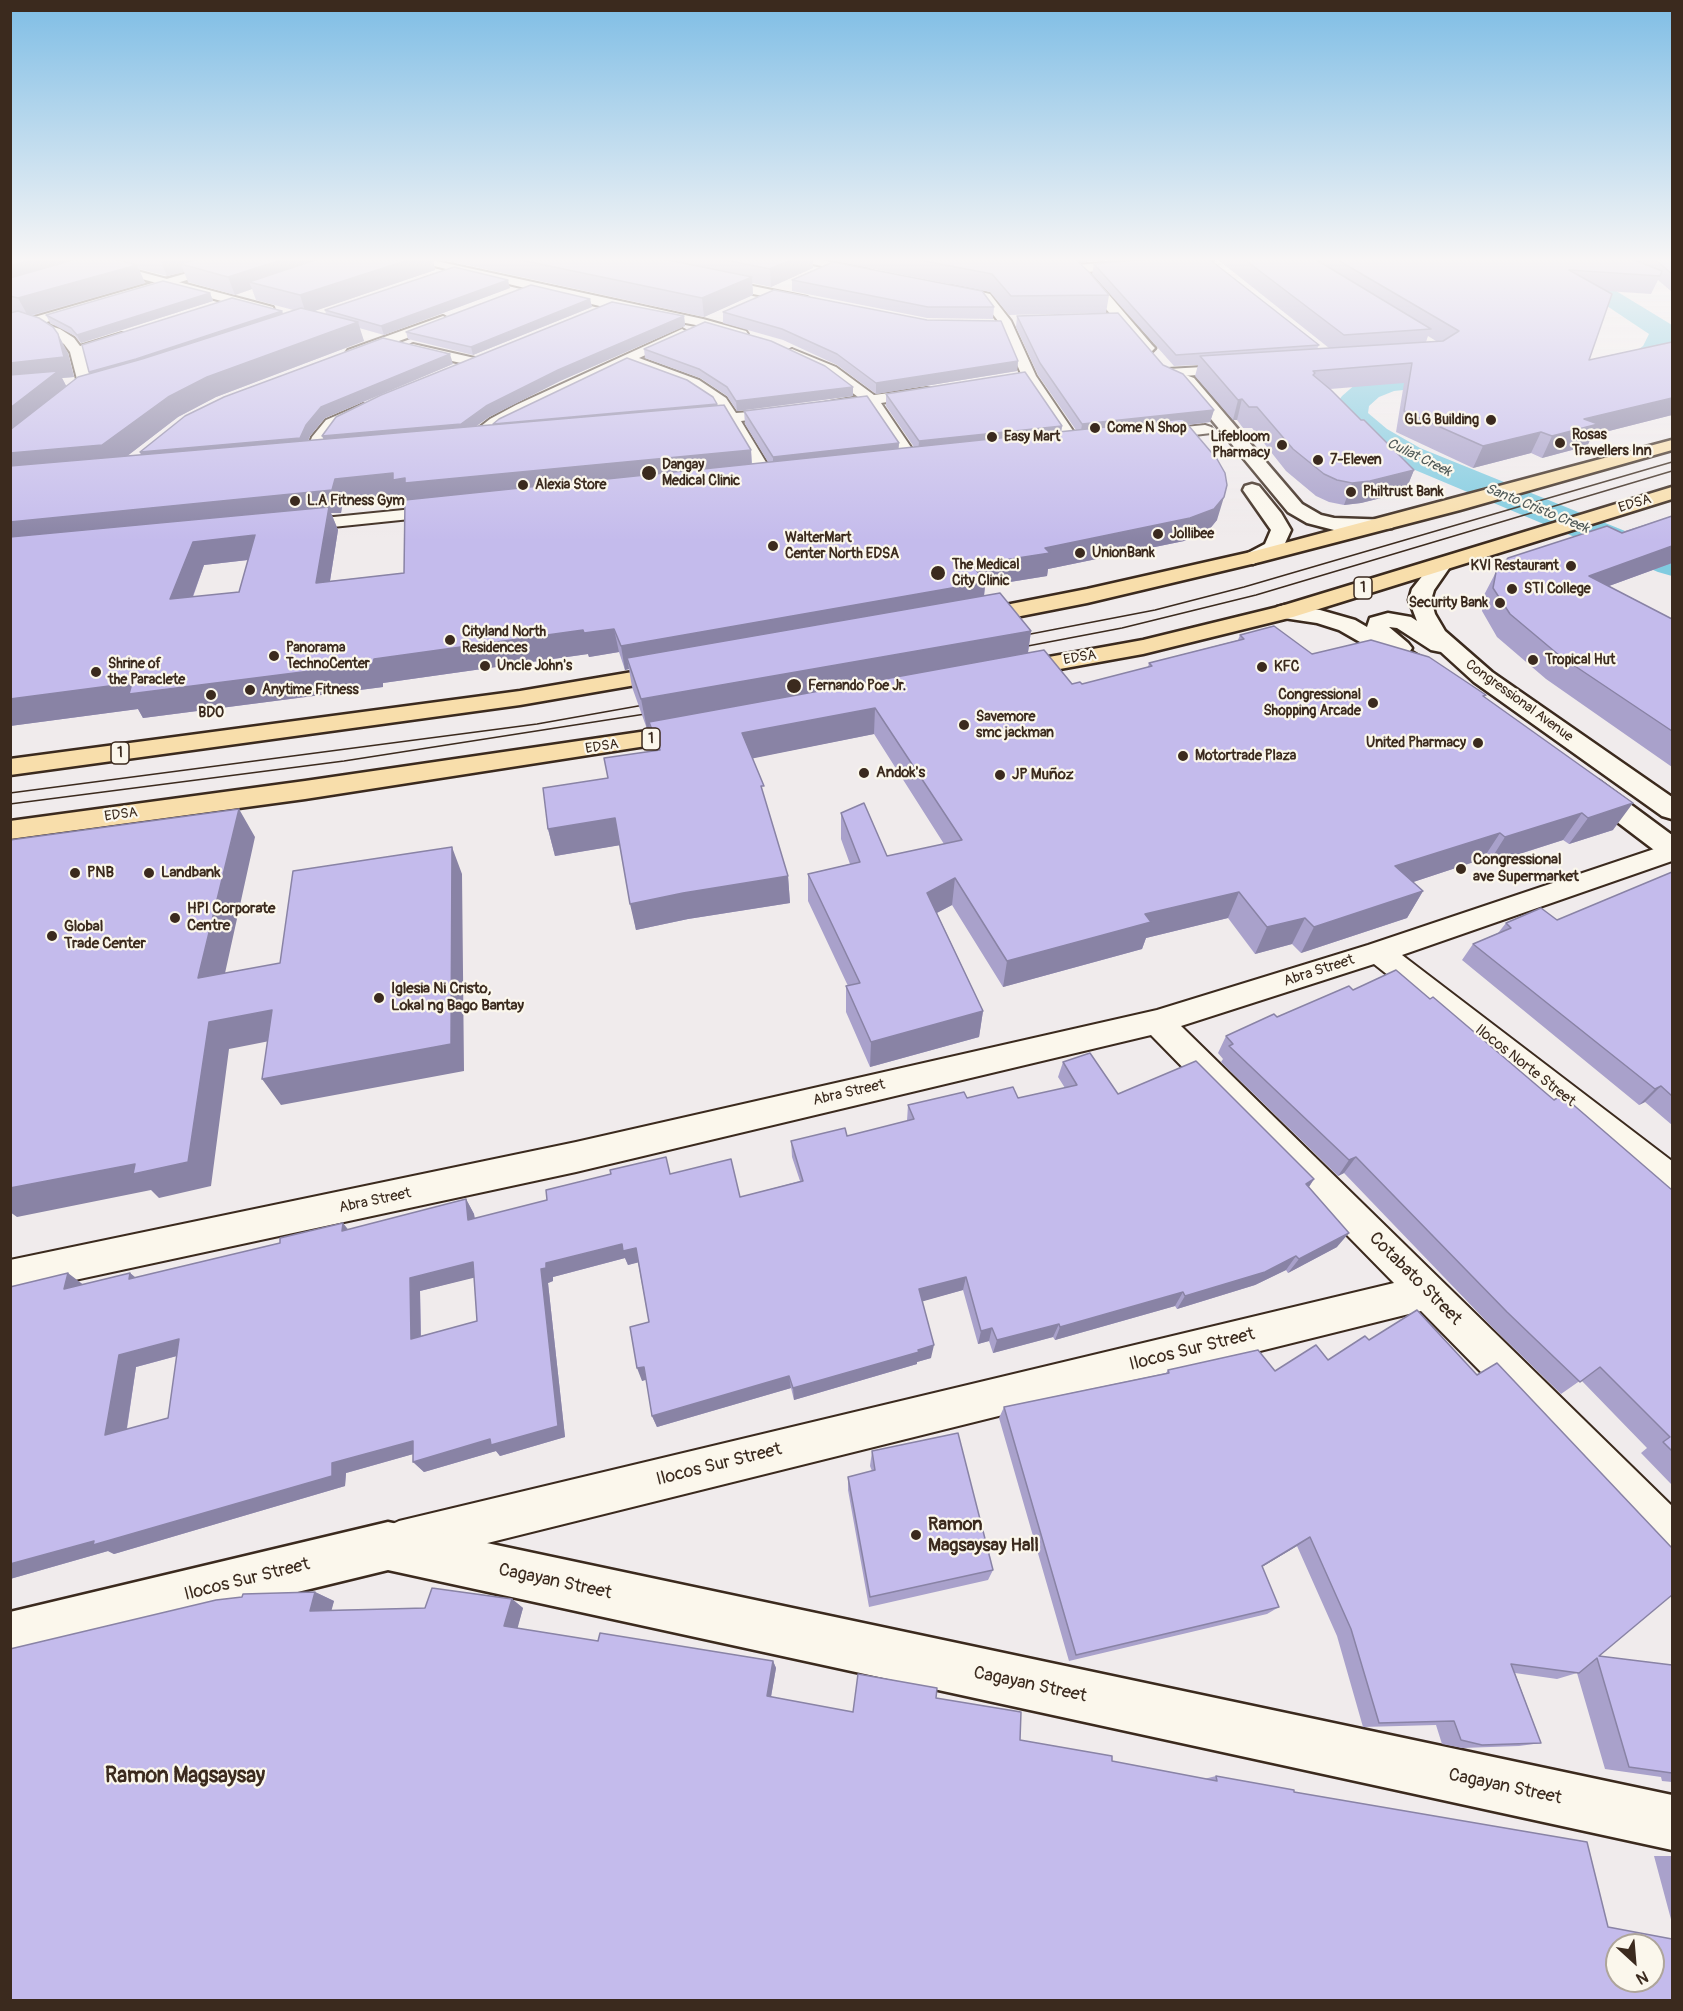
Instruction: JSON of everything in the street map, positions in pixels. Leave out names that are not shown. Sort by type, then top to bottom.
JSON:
[{"type":"highway","points":[[945,624],[1087,596],[1253,558],[1453,506],[1672,445]]},
{"type":"highway","name":"EDSA","points":[[989,675],[1143,647],[1284,612],[1672,493]]},
{"type":"highway","name":"1","points":[[10,767],[525,697],[698,668]]},
{"type":"highway","name":"EDSA","points":[[10,830],[394,778],[721,727]]},
{"type":"main road","points":[[1149,353],[1171,382],[1188,381],[1295,508],[1314,519],[1334,524],[1350,526],[1385,524]]},
{"type":"main road","points":[[1192,414],[1218,447]]},
{"type":"main road","points":[[1239,473],[1280,527],[1279,538],[1274,548],[1253,558]]},
{"type":"main road","name":"Congressional Avenue","points":[[1442,564],[1430,577],[1421,594],[1424,614],[1436,635],[1483,677],[1672,810]]},
{"type":"main road","points":[[1284,612],[1320,617],[1347,625],[1433,674],[1377,628],[1378,624],[1393,620],[1408,624],[1483,677]]},
{"type":"main road","points":[[1567,771],[1672,850]]},
{"type":"main road","name":"Ilocos Sur Street","points":[[10,1637],[388,1546]]},
{"type":"main road","name":"Cagayan Street","points":[[388,1546],[1672,1823]]},
{"type":"street","points":[[77,353],[83,388]]},
{"type":"street","points":[[342,357],[353,353]]},
{"type":"street","points":[[444,353],[480,360],[453,371]]},
{"type":"street","points":[[497,440],[464,442],[513,412],[637,353]]},
{"type":"street","points":[[794,353],[831,370],[872,401],[919,461],[895,464]]},
{"type":"street","points":[[1015,353],[1023,377],[1080,444],[1051,447]]},
{"type":"street","points":[[626,358],[694,383],[721,401],[773,476],[744,479]]},
{"type":"street","points":[[1171,382],[1251,368]]},
{"type":"street","points":[[64,385],[83,388],[102,387]]},
{"type":"street","points":[[10,451],[83,388]]},
{"type":"street","points":[[673,423],[808,409],[940,390]]},
{"type":"street","points":[[335,453],[307,455],[332,423],[379,401]]},
{"type":"street","points":[[1143,437],[1205,430]]},
{"type":"street","points":[[273,528],[463,509]]},
{"type":"street","name":"Abra Street","points":[[10,1277],[564,1160],[1157,1022],[1378,952],[1672,850]]},
{"type":"street","name":"Ilocos Norte Street","points":[[1378,952],[1672,1180]]},
{"type":"street","name":"Cotabato Street","points":[[1157,1022],[1672,1536]]},
{"type":"street","name":"Ilocos Sur Street","points":[[388,1546],[1428,1292]]},
{"type":"building","points":[[10,353],[63,353],[64,357],[10,363]]},
{"type":"building","points":[[84,353],[155,353],[136,359],[89,372]]},
{"type":"building","points":[[161,353],[273,353],[207,377],[168,397],[102,445],[10,453],[10,430],[78,377]]},
{"type":"building","points":[[343,353],[450,354],[321,407],[306,425],[300,438],[140,452],[185,416],[224,397]]},
{"type":"building","points":[[486,353],[598,353],[486,406],[461,424],[322,436],[336,417],[381,395]]},
{"type":"building","points":[[655,353],[797,353],[825,366],[853,387],[736,401],[727,387],[699,369]]},
{"type":"building","points":[[834,353],[1015,353],[1018,361],[876,383]]},
{"type":"building","points":[[1035,353],[1152,353],[1163,365],[1183,374],[1214,410],[1082,424]]},
{"type":"building","points":[[1174,353],[1207,353],[1176,355]]},
{"type":"building","points":[[1251,353],[1591,353],[1589,360],[1622,353],[1672,353],[1672,398],[1584,419],[1598,424],[1552,436],[1541,432],[1483,446],[1404,411],[1412,363],[1313,371],[1315,373],[1313,375],[1361,420],[1364,420],[1414,470],[1352,483],[1324,474],[1293,449],[1257,407],[1249,407],[1242,399],[1238,400],[1200,356]]},
{"type":"building","points":[[627,358],[687,380],[713,397],[717,404],[493,424],[499,419]]},
{"type":"building","points":[[58,371],[10,408],[10,375]]},
{"type":"building","points":[[1025,372],[1062,426],[919,441],[886,394]]},
{"type":"building","points":[[867,396],[899,443],[773,457],[744,411]]},
{"type":"building","points":[[724,405],[751,450],[405,483],[405,478],[393,480],[393,473],[335,479],[332,490],[10,522],[10,466]]},
{"type":"building","points":[[1183,419],[1217,459],[1225,473],[1227,485],[1224,497],[1214,509],[1190,518],[1045,548],[1050,553],[972,565],[986,582],[621,646],[614,629],[584,633],[583,630],[374,659],[373,663],[129,694],[132,683],[10,699],[10,537],[329,507],[316,583],[404,573],[405,500]],"holes":[[[255,535],[239,592],[170,599],[193,542]]]},
{"type":"building","points":[[1672,516],[1672,546],[1589,576],[1672,619],[1672,731],[1560,656],[1510,614],[1493,588],[1496,572],[1508,558],[1607,526],[1622,533]]},
{"type":"building","points":[[1000,593],[1031,631],[641,699],[627,658]]},
{"type":"building","points":[[1274,626],[1312,654],[1371,640],[1429,657],[1486,695],[1483,696],[1633,803],[1588,818],[1582,813],[1505,837],[1500,833],[1395,866],[1423,891],[1314,927],[1305,918],[1267,927],[1239,892],[1145,914],[1151,922],[1007,961],[955,878],[927,893],[983,1011],[871,1042],[846,986],[860,983],[808,874],[860,862],[841,813],[864,803],[887,856],[962,840],[875,708],[742,733],[764,786],[761,786],[788,876],[630,904],[615,818],[548,829],[543,788],[608,778],[604,758],[660,750],[649,722],[1044,650],[1072,684],[1080,682],[1082,684],[1152,666],[1149,663],[1244,639],[1240,635]]},
{"type":"building","points":[[239,809],[198,978],[280,963],[293,871],[452,847],[451,1044],[262,1079],[272,1010],[209,1022],[188,1162],[133,1174],[135,1164],[10,1188],[10,840]]},
{"type":"building","points":[[1672,872],[1672,1096],[1661,1086],[1655,1089],[1473,944],[1511,928],[1506,923],[1541,908],[1557,920]]},
{"type":"building","points":[[1396,970],[1430,999],[1433,997],[1554,1100],[1562,1095],[1672,1190],[1672,1451],[1663,1442],[1670,1437],[1600,1367],[1580,1382],[1507,1312],[1356,1157],[1349,1160],[1229,1046],[1233,1044],[1226,1036],[1274,1014],[1277,1017],[1349,986],[1353,990]]},
{"type":"building","points":[[1090,1053],[1118,1094],[1196,1061],[1314,1179],[1306,1184],[1349,1233],[1299,1259],[1296,1256],[1265,1272],[1185,1296],[1183,1292],[1060,1327],[1059,1324],[997,1340],[992,1328],[981,1331],[966,1277],[919,1289],[934,1345],[918,1350],[919,1352],[793,1388],[789,1376],[652,1416],[644,1367],[637,1368],[630,1327],[649,1322],[636,1248],[623,1251],[622,1244],[546,1263],[546,1268],[541,1269],[558,1426],[491,1445],[490,1439],[413,1462],[413,1441],[332,1463],[332,1476],[93,1545],[94,1541],[10,1564],[10,1287],[68,1273],[64,1289],[130,1273],[129,1279],[280,1243],[280,1238],[343,1223],[342,1231],[466,1199],[468,1220],[547,1200],[546,1190],[611,1174],[610,1170],[666,1157],[670,1174],[731,1159],[740,1197],[803,1181],[791,1141],[845,1128],[847,1136],[914,1119],[908,1105],[964,1092],[967,1098],[1013,1087],[1018,1098],[1077,1085],[1063,1062]],"holes":[[[473,1262],[477,1321],[411,1339],[410,1278]],[[179,1339],[168,1418],[105,1435],[119,1355]]]},
{"type":"building","points":[[1417,1310],[1477,1375],[1497,1363],[1672,1548],[1672,1595],[1599,1656],[1672,1665],[1672,1773],[1629,1767],[1597,1658],[1579,1673],[1511,1664],[1541,1743],[1482,1745],[1461,1740],[1454,1721],[1379,1723],[1351,1629],[1310,1537],[1262,1566],[1279,1607],[1076,1655],[1004,1407],[1169,1373],[1168,1370],[1258,1350],[1275,1371],[1316,1345],[1328,1360],[1365,1336],[1369,1340]]},
{"type":"building","name":"Ramon Magsaysay Hall","points":[[958,1433],[993,1570],[870,1597],[848,1477],[875,1470],[872,1451]]},
{"type":"building","points":[[432,1588],[512,1599],[504,1626],[598,1641],[600,1633],[773,1661],[767,1696],[853,1712],[858,1674],[937,1688],[936,1698],[1021,1712],[1020,1740],[1112,1756],[1112,1761],[1217,1781],[1216,1776],[1294,1790],[1294,1792],[1587,1842],[1608,1927],[1640,1933],[1605,1933],[1605,1993],[1665,1993],[1665,1938],[1672,1939],[1672,2001],[10,2001],[10,1649],[216,1600],[242,1597],[243,1594],[315,1592],[310,1611],[425,1608]]},
{"type":"waterway","name":"Culiat Creek","points":[[1580,374],[1612,370],[1642,360],[1652,353]]},
{"type":"waterway","name":"Culiat Creek","points":[[1469,376],[1417,378],[1387,383],[1368,390],[1353,403],[1352,413],[1360,425],[1408,455],[1672,564]]},
{"type":"tram line","points":[[1015,637],[1155,610],[1244,587],[1672,462]]},
{"type":"tram line","points":[[1012,649],[1122,628],[1256,595],[1672,471]]},
{"type":"tram line","points":[[10,793],[537,724],[655,703]]},
{"type":"tram line","points":[[10,804],[344,761],[658,712]]},
{"type":"place","name":"GLG Building","points":[[1491,420]]},
{"type":"place","name":"Come N Shop","points":[[1095,428]]},
{"type":"place","name":"Easy Mart","points":[[992,437]]},
{"type":"place","name":"Rosas Travellers Inn","points":[[1560,443]]},
{"type":"place","name":"Lifebloom Pharmacy","points":[[1282,445]]},
{"type":"place","name":"7-Eleven","points":[[1318,460]]},
{"type":"place","name":"Dangay Medical Clinic","points":[[649,473]]},
{"type":"place","name":"Alexia Store","points":[[523,485]]},
{"type":"place","name":"Philtrust Bank","points":[[1351,492]]},
{"type":"place","name":"L.A Fitness Gym","points":[[295,501]]},
{"type":"place","name":"Jollibee","points":[[1158,534]]},
{"type":"place","name":"WalterMart Center North EDSA","points":[[773,546]]},
{"type":"place","name":"UnionBank","points":[[1080,553]]},
{"type":"place","name":"KVI Restaurant","points":[[1571,566]]},
{"type":"place","name":"The Medical City Clinic","points":[[938,573]]},
{"type":"place","name":"STI College","points":[[1512,589]]},
{"type":"place","name":"Security Bank","points":[[1500,603]]},
{"type":"place","name":"Cityland North Residences","points":[[450,640]]},
{"type":"place","name":"Panorama TechnoCenter","points":[[274,656]]},
{"type":"place","name":"Tropical Hut","points":[[1533,660]]},
{"type":"place","name":"Uncle John's","points":[[485,666]]},
{"type":"place","name":"KFC","points":[[1262,667]]},
{"type":"place","name":"Shrine of the Paraclete","points":[[96,672]]},
{"type":"place","name":"Fernando Poe Jr.","points":[[794,686]]},
{"type":"place","name":"Anytime Fitness","points":[[250,690]]},
{"type":"place","name":"BDO","points":[[211,695]]},
{"type":"place","name":"Congressional Shopping Arcade","points":[[1373,703]]},
{"type":"place","name":"Savemore smc jackman","points":[[964,725]]},
{"type":"place","name":"United Pharmacy","points":[[1478,743]]},
{"type":"place","name":"Motortrade Plaza","points":[[1183,756]]},
{"type":"place","name":"Andok's","points":[[864,773]]},
{"type":"place","name":"JP Muñoz","points":[[1000,775]]},
{"type":"place","name":"Congressional ave Supermarket","points":[[1461,869]]},
{"type":"place","name":"PNB","points":[[75,873]]},
{"type":"place","name":"Landbank","points":[[149,873]]},
{"type":"place","name":"HPI Corporate Centre","points":[[175,918]]},
{"type":"place","name":"Global Trade Center","points":[[52,936]]},
{"type":"place","name":"Iglesia Ni Cristo, Lokal ng Bago Bantay","points":[[379,998]]},
{"type":"place","name":"Ramon Magsaysay Hall","points":[[916,1535]]},
{"type":"district","name":"Ramon Magsaysay","points":[[185,1777]]},
{"type":"water label","name":"Santo Cristo Creek","points":[[1537,509]]}]
